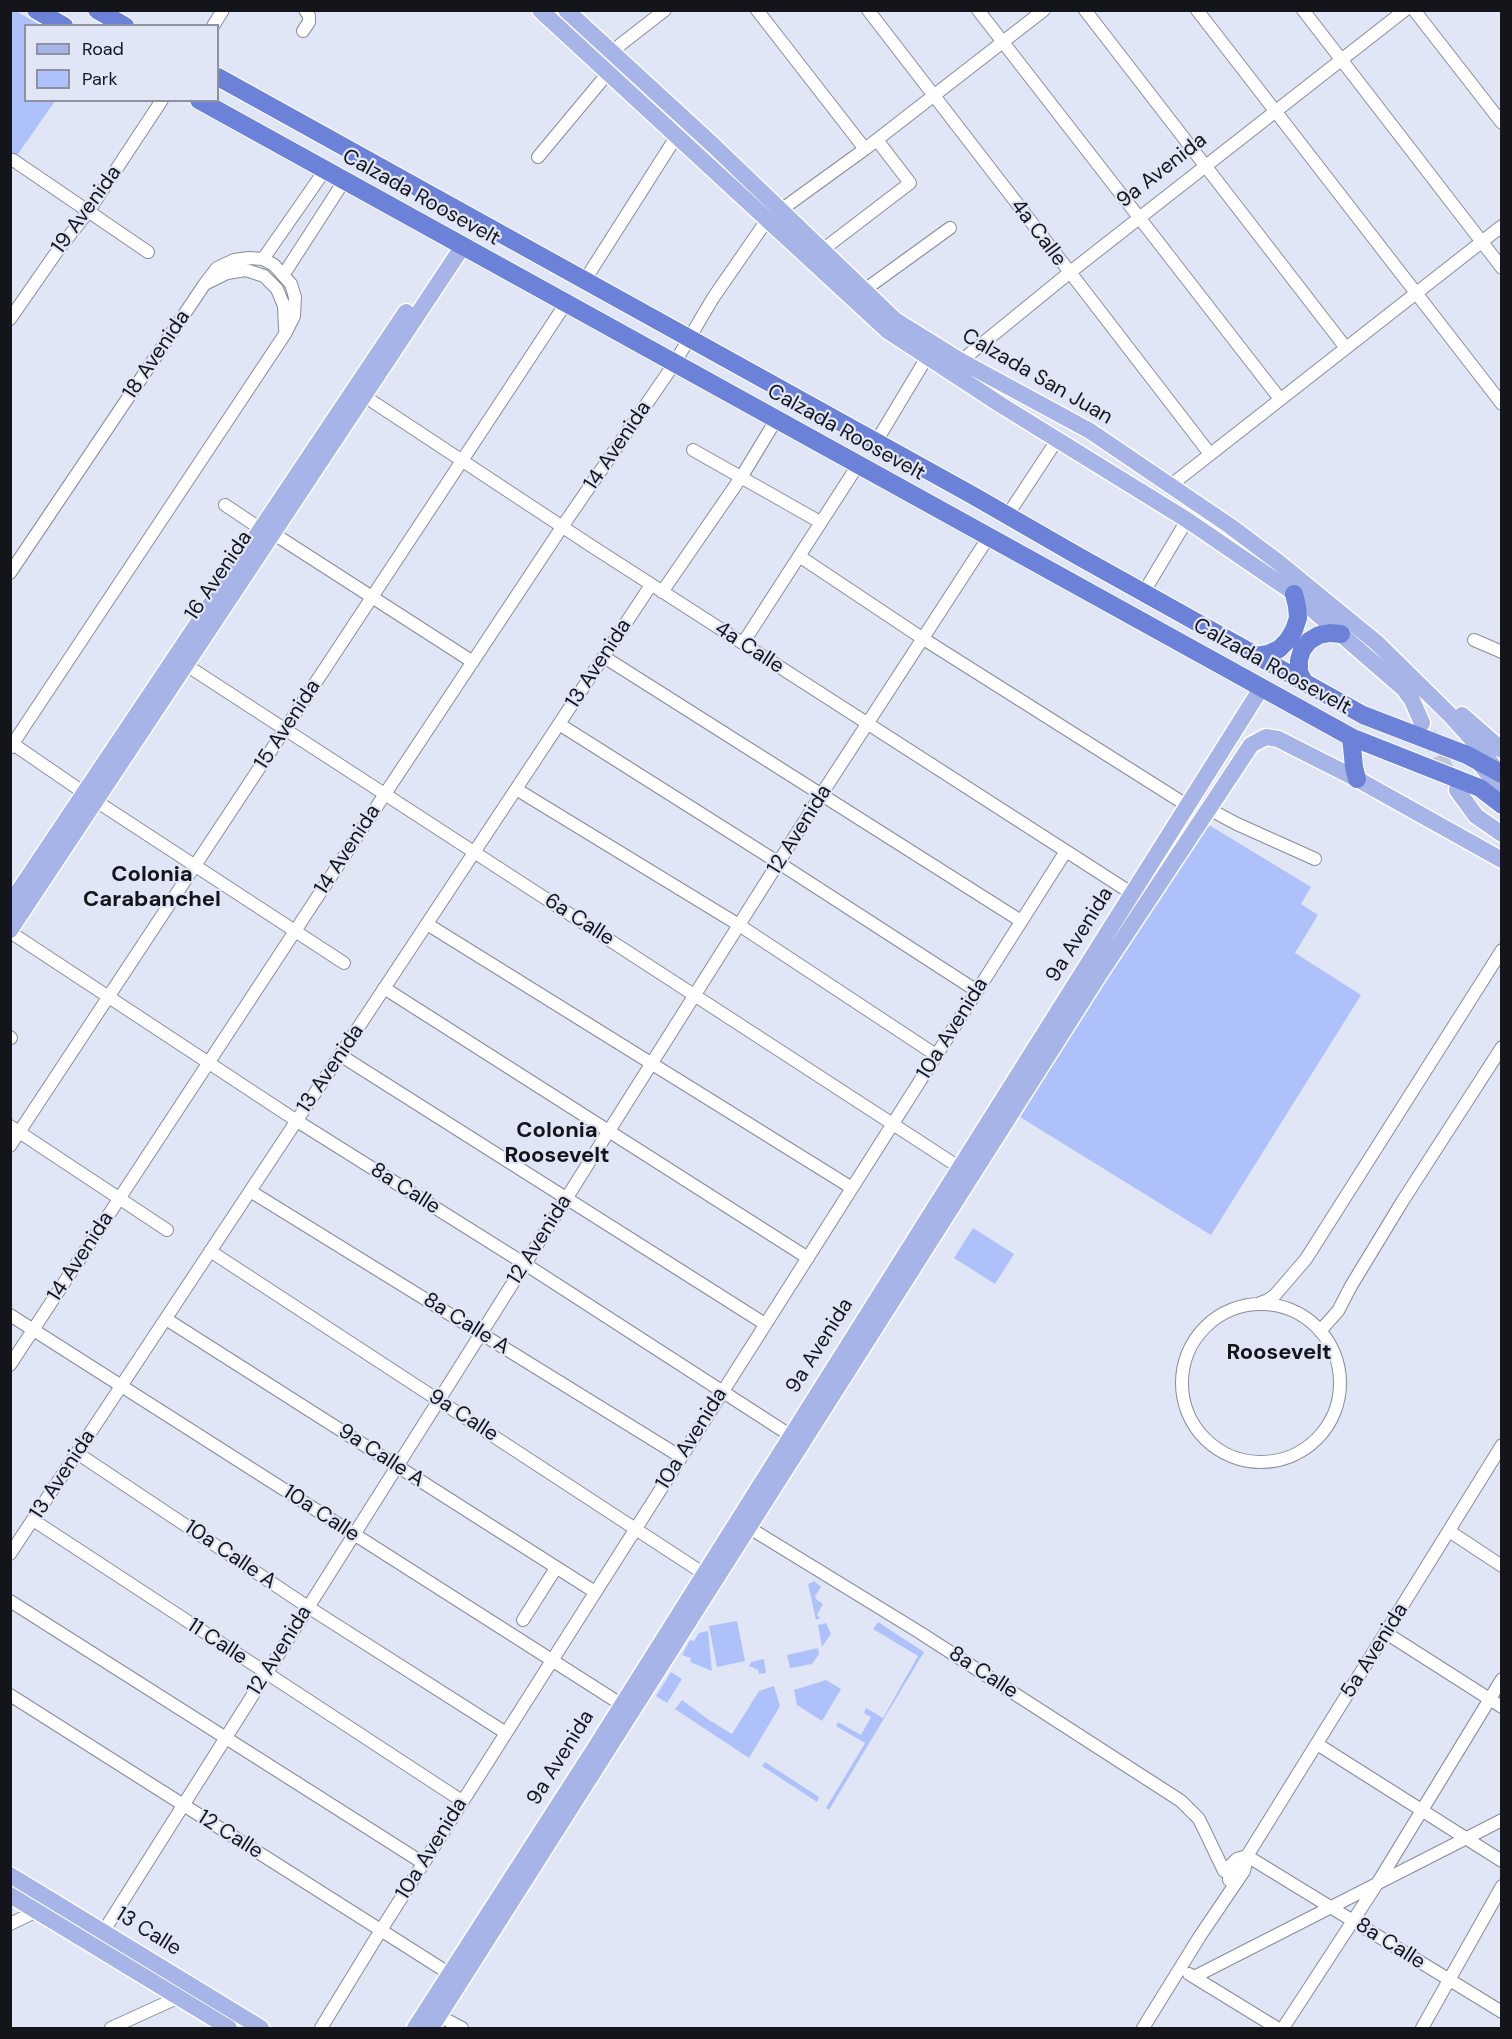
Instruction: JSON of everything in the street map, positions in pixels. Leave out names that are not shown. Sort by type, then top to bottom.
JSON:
[{"type":"highway","points":[[36,10],[60,24]]},
{"type":"highway","points":[[98,10],[122,24]]},
{"type":"highway","name":"Calzada Roosevelt","points":[[219,78],[1363,715],[1467,755],[1494,772]]},
{"type":"highway","name":"Calzada Roosevelt","points":[[203,102],[1351,737],[1480,788],[1502,805]]},
{"type":"highway","points":[[1256,656],[1279,649],[1288,640],[1298,618],[1294,594]]},
{"type":"highway","points":[[1304,682],[1299,672],[1302,650],[1309,641],[1319,635],[1341,634]]},
{"type":"highway","points":[[1351,737],[1357,779]]},
{"type":"main road","name":"Calzada San Juan","points":[[540,10],[888,331],[927,357],[958,368],[1090,431],[1230,526],[1302,580],[1377,643],[1450,715],[1486,755],[1494,772]]},
{"type":"main road","name":"Calzada San Juan","points":[[566,10],[781,210],[895,320],[1057,440],[1187,520],[1294,594],[1404,689],[1412,700],[1422,723]]},
{"type":"main road","name":"16 Avenida","points":[[10,931],[90,797],[458,244]]},
{"type":"main road","name":"16 Avenida","points":[[10,904],[186,665],[267,532]]},
{"type":"main road","points":[[1377,643],[1502,750]]},
{"type":"main road","name":"9a Avenida","points":[[435,2022],[626,1708],[1139,898],[1188,806],[1262,687]]},
{"type":"main road","name":"9a Avenida","points":[[1139,898],[1251,745],[1262,738],[1278,739],[1357,779]]},
{"type":"main road","points":[[1357,779],[1502,860]]},
{"type":"main road","name":"Calzada Roosevelt","points":[[1480,788],[1491,786],[1502,794]]},
{"type":"main road","points":[[1457,790],[1465,804],[1476,816],[1502,834]]},
{"type":"main road","name":"9a Avenida","points":[[415,2028],[600,1752]]},
{"type":"main road","name":"13 Calle","points":[[10,1875],[179,1997],[229,2028]]},
{"type":"main road","name":"13 Calle","points":[[10,1895],[37,1911],[99,1938],[261,2028]]},
{"type":"street","points":[[214,24],[223,10]]},
{"type":"street","points":[[303,31],[309,22],[309,16],[305,10]]},
{"type":"street","points":[[611,52],[665,10]]},
{"type":"street","points":[[757,10],[865,149]]},
{"type":"street","name":"4a Calle","points":[[868,10],[1210,454]]},
{"type":"street","points":[[978,10],[1280,399]]},
{"type":"street","points":[[688,338],[712,298],[767,220],[877,140],[1044,10]]},
{"type":"street","points":[[1085,10],[1346,348]]},
{"type":"street","points":[[1197,10],[1502,404]]},
{"type":"street","points":[[1303,10],[1502,268]]},
{"type":"street","name":"9a Avenida","points":[[958,368],[1069,273],[1405,10]]},
{"type":"street","points":[[1414,10],[1502,123]]},
{"type":"street","points":[[538,157],[608,73]]},
{"type":"street","name":"19 Avenida","points":[[10,319],[58,250],[88,212],[161,102]]},
{"type":"street","points":[[585,280],[676,137]]},
{"type":"street","points":[[821,251],[910,183],[877,140]]},
{"type":"street","points":[[14,160],[148,252]]},
{"type":"street","points":[[325,171],[263,259],[284,274],[291,284],[295,297],[294,316],[285,334],[11,745],[344,963]]},
{"type":"street","points":[[284,274],[344,181]]},
{"type":"street","points":[[1170,485],[1502,226]]},
{"type":"street","points":[[863,291],[950,228]]},
{"type":"street","name":"18 Avenida","points":[[10,573],[217,268],[234,260],[263,259]]},
{"type":"street","points":[[204,285],[227,273],[246,270],[264,276],[277,289],[284,306],[285,334]]},
{"type":"street","name":"15 Avenida","points":[[10,1146],[15,1129],[109,997],[566,303]]},
{"type":"street","name":"14 Avenida","points":[[10,1365],[562,527],[674,364],[688,338]]},
{"type":"street","points":[[876,442],[927,357]]},
{"type":"street","name":"4a Calle","points":[[359,393],[867,725],[1139,898]]},
{"type":"street","points":[[662,592],[742,476],[776,420]]},
{"type":"street","points":[[1007,516],[1057,440]]},
{"type":"street","points":[[693,450],[820,522]]},
{"type":"street","points":[[743,643],[858,465]]},
{"type":"street","points":[[225,505],[473,662]]},
{"type":"street","points":[[1143,592],[1187,520]]},
{"type":"street","name":"12 Avenida","points":[[99,1938],[821,795],[988,538]]},
{"type":"street","points":[[799,556],[922,638],[1188,806]]},
{"type":"street","name":"13 Avenida","points":[[10,1554],[651,585]]},
{"type":"street","points":[[1474,640],[1502,652]]},
{"type":"street","points":[[604,657],[1022,921]]},
{"type":"street","name":"6a Calle","points":[[186,665],[966,1171]]},
{"type":"street","points":[[559,724],[977,991]]},
{"type":"street","points":[[516,789],[739,925],[936,1055]]},
{"type":"street","points":[[1207,808],[1315,859]]},
{"type":"street","name":"10a Avenida","points":[[321,2028],[462,1801],[1066,851]]},
{"type":"street","points":[[427,924],[852,1188]]},
{"type":"street","name":"8a Calle","points":[[10,931],[297,1121],[525,1264],[796,1440]]},
{"type":"street","points":[[1250,1305],[1269,1305],[1288,1309],[1306,1318],[1320,1331],[1331,1347],[1338,1365],[1340,1384],[1338,1402],[1326,1428],[1306,1448],[1289,1457],[1271,1461],[1252,1462],[1217,1449],[1191,1422],[1184,1404],[1181,1386],[1183,1367],[1189,1349],[1204,1328],[1217,1317],[1233,1309],[1268,1300],[1275,1295],[1306,1259],[1502,950]]},
{"type":"street","points":[[384,988],[808,1258]]},
{"type":"street","points":[[1320,1331],[1338,1311],[1402,1202],[1502,1047]]},
{"type":"street","points":[[340,1055],[765,1324]]},
{"type":"street","points":[[15,1129],[167,1230]]},
{"type":"street","name":"8a Calle A","points":[[250,1191],[681,1457]]},
{"type":"street","name":"9a Calle","points":[[210,1251],[709,1577]]},
{"type":"street","name":"10a Calle","points":[[10,1315],[626,1708]]},
{"type":"street","name":"9a Calle A","points":[[166,1319],[595,1592]]},
{"type":"street","name":"5a Avenida","points":[[1229,1873],[1230,1866],[1242,1858],[1317,1744],[1502,1445]]},
{"type":"street","name":"10a Calle A","points":[[77,1453],[308,1607],[506,1733]]},
{"type":"street","name":"11 Calle","points":[[33,1520],[462,1801]]},
{"type":"street","name":"8a Calle","points":[[743,1524],[919,1632],[1181,1801],[1199,1819],[1222,1868],[1229,1873]]},
{"type":"street","points":[[1449,1531],[1502,1566]]},
{"type":"street","points":[[524,1620],[556,1568]]},
{"type":"street","points":[[10,1601],[423,1863]]},
{"type":"street","points":[[1386,1633],[1502,1707]]},
{"type":"street","points":[[1282,2028],[1351,1920],[1377,1884],[1420,1809],[1502,1679]]},
{"type":"street","name":"12 Calle","points":[[10,1695],[450,1974]]},
{"type":"street","points":[[1317,1744],[1502,1861]]},
{"type":"street","points":[[1194,1977],[1502,1820]]},
{"type":"street","name":"8a Calle","points":[[1212,1843],[1224,1855],[1242,1858],[1330,1907],[1502,2012]]},
{"type":"street","name":"5a Avenida","points":[[1143,2028],[1244,1871],[1242,1858]]},
{"type":"street","points":[[1230,1892],[1229,1873],[1244,1871]]},
{"type":"street","points":[[1422,2028],[1502,1886]]},
{"type":"street","points":[[10,1924],[37,1911]]},
{"type":"street","points":[[1180,1969],[1277,2028]]},
{"type":"street","points":[[111,2028],[125,2025],[179,1997]]},
{"type":"street","points":[[435,2022],[462,2028]]},
{"type":"green space","points":[[14,10],[38,24],[24,24],[24,102],[54,102],[11,164],[10,11]]},
{"type":"green space","points":[[1204,822],[1311,887],[1301,904],[1318,915],[1295,953],[1361,995],[1211,1235],[1020,1117]]},
{"type":"green space","points":[[973,1228],[1014,1254],[995,1284],[954,1258]]},
{"type":"green space","points":[[814,1581],[821,1587],[815,1596],[816,1599],[823,1604],[817,1615],[820,1618],[816,1620],[808,1584]]},
{"type":"green space","points":[[737,1621],[745,1661],[717,1667],[709,1626]]},
{"type":"green space","points":[[878,1622],[924,1652],[829,1810],[826,1808],[865,1743],[836,1726],[838,1722],[861,1735],[871,1717],[864,1713],[866,1708],[883,1718],[918,1656],[873,1629]]},
{"type":"green space","points":[[826,1623],[831,1634],[822,1647],[818,1625]]},
{"type":"green space","points":[[708,1631],[712,1671],[690,1662],[691,1658],[682,1655],[690,1640],[694,1641],[699,1633]]},
{"type":"green space","points":[[818,1648],[819,1654],[812,1664],[790,1668],[787,1655]]},
{"type":"green space","points":[[764,1659],[766,1673],[759,1674],[758,1670],[749,1666],[751,1662]]},
{"type":"green space","points":[[671,1672],[682,1679],[667,1703],[656,1696]]},
{"type":"green space","points":[[826,1680],[841,1689],[822,1721],[797,1705],[794,1690]]},
{"type":"green space","points":[[774,1686],[780,1706],[749,1758],[675,1709],[682,1700],[732,1734],[759,1691]]},
{"type":"green space","points":[[765,1762],[819,1797],[817,1802],[762,1766]]},
{"type":"tunnel","points":[[1428,734],[1453,783]]},
{"type":"district","name":"Colonia Carabanchel","points":[[152,888]]},
{"type":"district","name":"Colonia Roosevelt","points":[[557,1144]]},
{"type":"district","name":"Roosevelt","points":[[1279,1353]]}]
